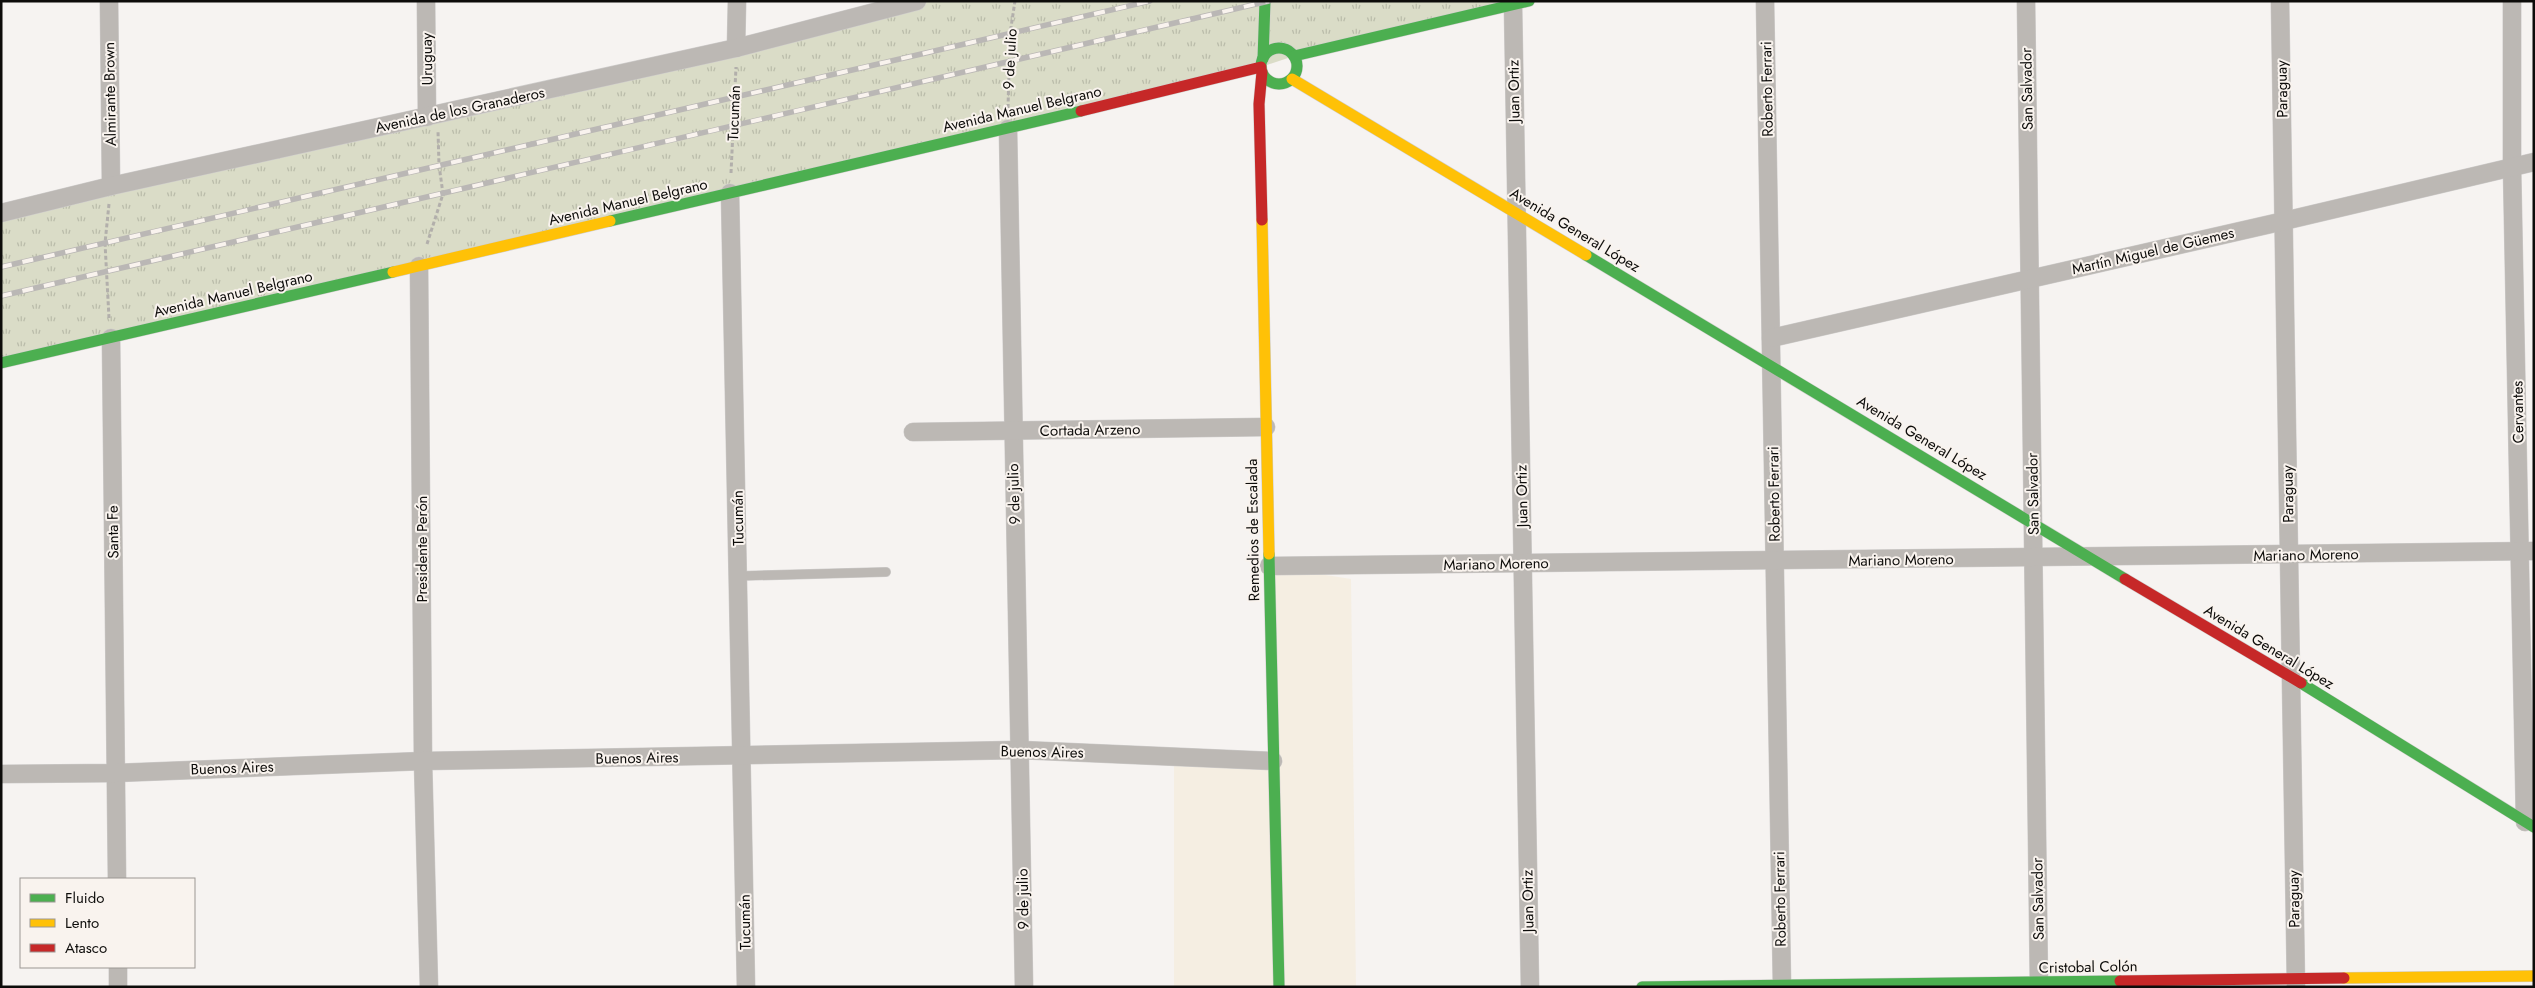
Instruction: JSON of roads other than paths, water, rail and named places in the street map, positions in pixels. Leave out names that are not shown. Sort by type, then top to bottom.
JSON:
[{"type":"main road","name":"Remedios de Escalada","points":[[1265,1],[1259,104],[1279,987]]},
{"type":"main road","points":[[1294,56],[1521,3]]},
{"type":"main road","points":[[1277,48],[1290,51],[1294,56],[1297,63],[1296,72],[1292,79],[1279,84],[1272,83],[1262,66],[1266,53],[1277,48]]},
{"type":"main road","name":"Avenida Manuel Belgrano","points":[[1,363],[1008,129],[1262,66]]},
{"type":"main road","name":"Avenida General López","points":[[1292,79],[2034,522],[2087,557],[2291,677],[2529,825]]},
{"type":"main road","name":"Cristobal Colón","points":[[1642,987],[2296,983],[2534,976]]},
{"type":"street","name":"Almirante Brown","points":[[109,1],[111,186]]},
{"type":"street","name":"Uruguay","points":[[426,1],[432,117]]},
{"type":"street","points":[[736,48],[737,1]]},
{"type":"street","name":"Avenida de los Granaderos","points":[[1,214],[111,186],[432,117],[736,48],[917,1]]},
{"type":"street","name":"Roberto Ferrari","points":[[1765,1],[1782,986]]},
{"type":"street","name":"San Salvador","points":[[2026,1],[2039,985]]},
{"type":"street","name":"Paraguay","points":[[2280,1],[2296,983]]},
{"type":"street","name":"Cervantes","points":[[2512,1],[2512,167],[2527,551],[2529,825]]},
{"type":"street","name":"Juan Ortiz","points":[[1521,3],[1517,212],[1530,987]]},
{"type":"street","name":"9 de julio","points":[[1008,129],[1012,431],[1021,750],[1024,987]]},
{"type":"street","name":"Martín Miguel de Güemes","points":[[1771,338],[2284,222],[2534,162]]},
{"type":"street","name":"Tucumán","points":[[730,193],[746,987]]},
{"type":"street","name":"Presidente Perón","points":[[419,266],[423,761],[429,987]]},
{"type":"street","name":"Santa Fe","points":[[111,338],[117,878]]},
{"type":"street","name":"Cortada Arzeno","points":[[913,432],[1266,427]]},
{"type":"street","name":"Mariano Moreno","points":[[1269,566],[2527,551]]},
{"type":"street","name":"Buenos Aires","points":[[1,774],[116,773],[423,761],[1021,750],[1273,761]]},
{"type":"street","points":[[118,968],[118,987]]},
{"type":"lane","points":[[739,576],[886,572]]},
{"type":"railway","points":[[1,267],[1150,1]]},
{"type":"railway","points":[[1,296],[1269,1]]}]
